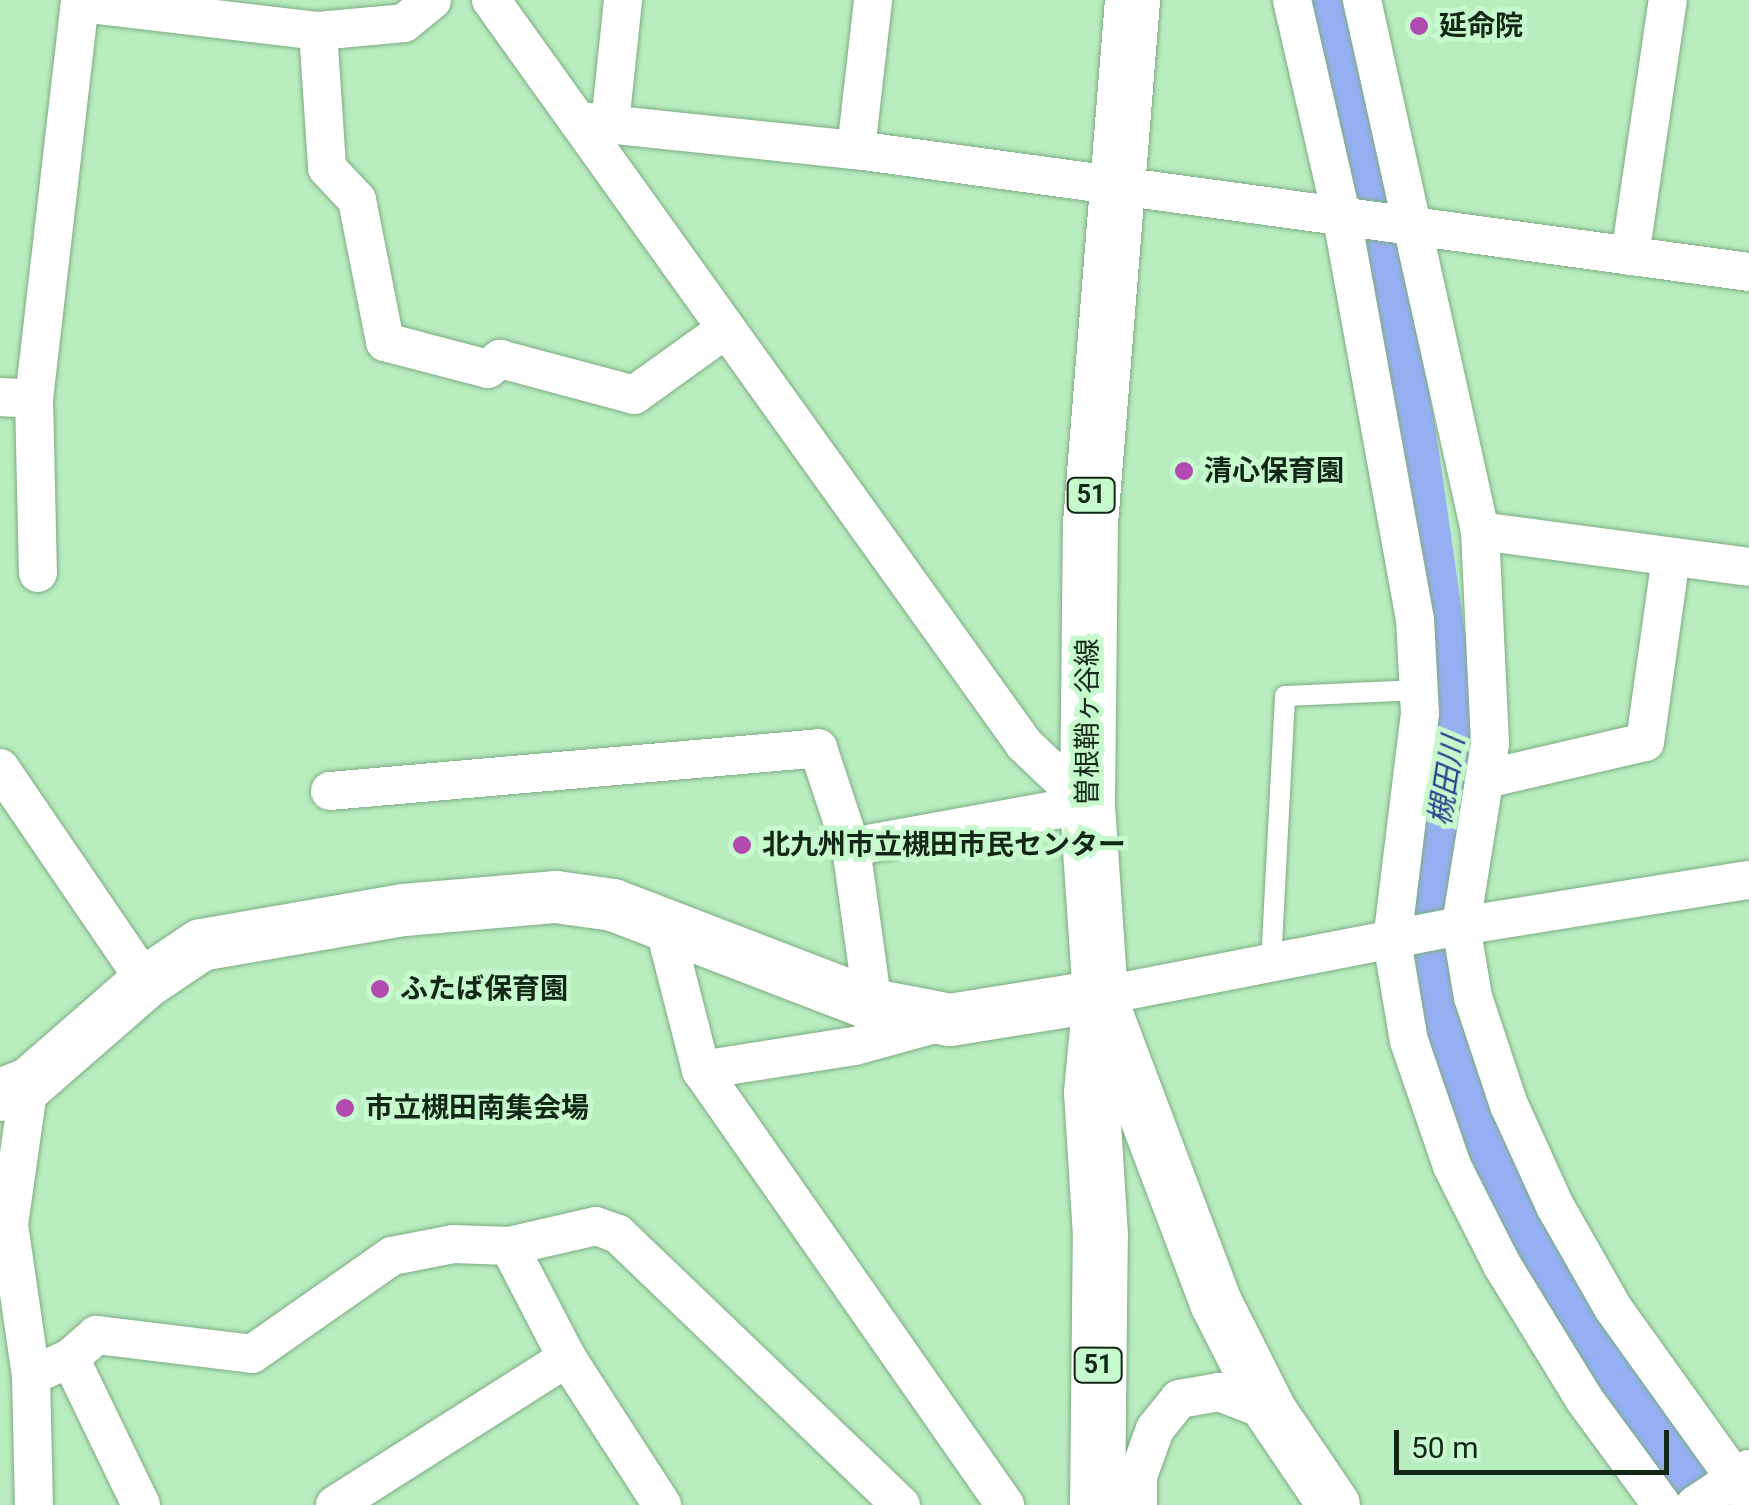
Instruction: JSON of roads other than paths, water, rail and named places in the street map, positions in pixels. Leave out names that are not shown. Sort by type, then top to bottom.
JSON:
[{"type":"main road","name":"曽根鞘ヶ谷線","points":[[1124,1495],[1091,1092],[1100,996],[1087,804],[1090,523],[1113,186],[1132,0]]},
{"type":"street","points":[[38,573],[17,398],[80,1],[318,31],[404,22],[432,0]]},
{"type":"street","points":[[492,0],[594,122],[726,328],[1024,744],[1087,804]]},
{"type":"street","points":[[594,122],[623,0]]},
{"type":"street","points":[[856,150],[872,0]]},
{"type":"street","points":[[1292,0],[1342,218],[1409,583],[1418,690],[1392,941],[1409,1041],[1452,1166],[1547,1343],[1662,1505]]},
{"type":"street","points":[[1362,0],[1480,530],[1491,692],[1486,778],[1461,926],[1473,997],[1509,1106],[1555,1206],[1612,1308],[1744,1483],[1695,1505]]},
{"type":"street","points":[[1630,256],[1668,0]]},
{"type":"street","points":[[318,31],[327,168],[357,200],[385,342],[488,369],[500,358],[634,395],[726,328]]},
{"type":"street","points":[[594,122],[856,150],[1749,272]]},
{"type":"street","points":[[1480,530],[1749,567]]},
{"type":"street","points":[[1486,778],[1645,742],[1671,557]]},
{"type":"street","points":[[330,790],[818,748],[852,847],[873,1005]]},
{"type":"street","points":[[0,768],[146,982]]},
{"type":"street","points":[[852,847],[1087,804]]},
{"type":"street","points":[[701,1070],[856,1046],[950,1020],[1100,996],[1461,926],[1749,880]]},
{"type":"street","points":[[34,1505],[31,1376],[9,1225],[14,1090],[146,982],[200,945],[404,910],[556,897],[613,905],[873,1005],[950,1020]]},
{"type":"street","points":[[664,926],[701,1070],[1005,1505]]},
{"type":"street","points":[[1100,996],[1216,1303],[1271,1412],[1334,1505]]},
{"type":"street","points":[[31,1376],[70,1358],[96,1336],[252,1354],[392,1256],[453,1244],[510,1246],[596,1226],[618,1234],[901,1505]]},
{"type":"street","points":[[510,1246],[567,1358],[659,1504]]},
{"type":"street","points":[[70,1358],[141,1505]]},
{"type":"street","points":[[336,1505],[567,1358]]},
{"type":"street","points":[[1124,1495],[1155,1429],[1179,1399],[1219,1392],[1271,1412]]},
{"type":"lane","points":[[1271,964],[1284,696],[1418,690]]},
{"type":"water","name":"槻田川","points":[[1304,0],[1342,0],[1406,252],[1436,432],[1471,674],[1472,729],[1448,901],[1464,1027],[1731,1505],[1685,1505],[1589,1374],[1504,1230],[1432,1076],[1406,917],[1428,765]]},
{"type":"place","name":"延命院","points":[[1419,26]]},
{"type":"place","name":"清心保育園","points":[[1184,471]]},
{"type":"place","name":"北九州市立槻田市民センター","points":[[742,845]]},
{"type":"place","name":"ふたば保育園","points":[[380,989]]},
{"type":"place","name":"市立槻田南集会場","points":[[345,1108]]}]
